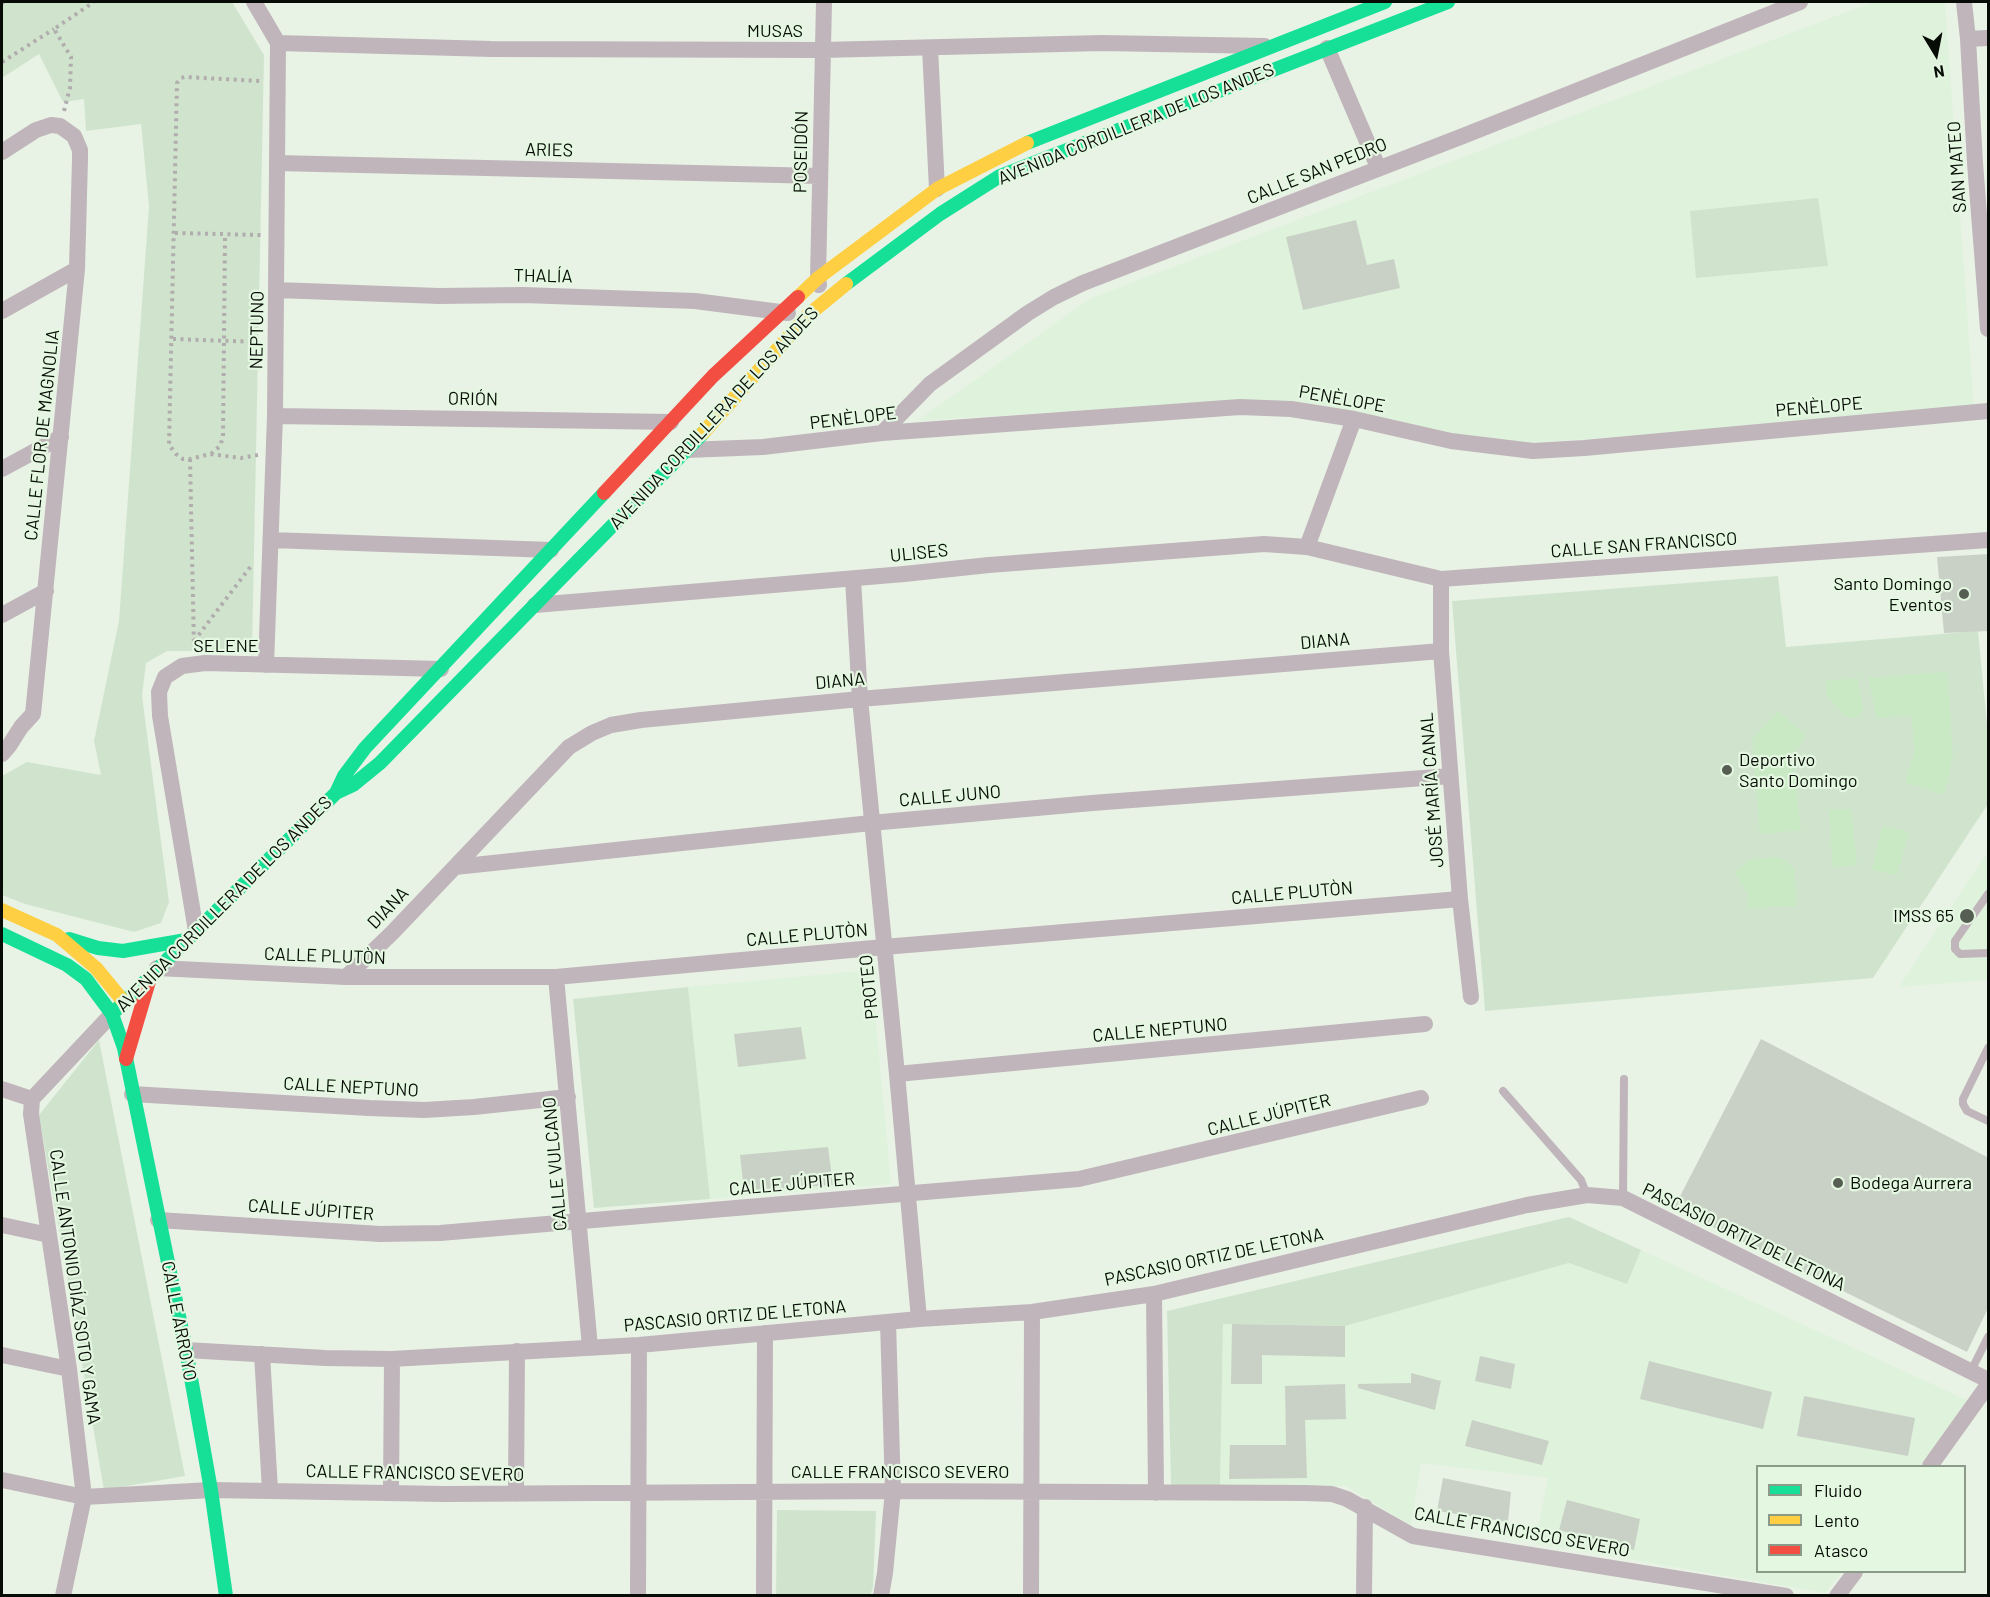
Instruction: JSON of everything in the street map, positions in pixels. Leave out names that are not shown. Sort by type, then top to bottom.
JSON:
[{"type":"street","points":[[254,2],[278,43]]},
{"type":"street","name":"POSEIDÓN","points":[[823,302],[818,278],[824,2]]},
{"type":"street","name":"AVENIDA CORDILLERA DE LOS ANDES","points":[[336,793],[344,776],[365,748],[713,376],[818,278],[937,189],[1015,148],[1380,2]]},
{"type":"street","name":"AVENIDA CORDILLERA DE LOS ANDES","points":[[118,1008],[336,793],[353,785],[380,763],[687,450],[807,316],[823,302],[940,214],[1000,176],[1448,2]]},
{"type":"street","name":"CALLE SAN PEDRO","points":[[882,433],[930,384],[1028,313],[1083,283],[1800,2]]},
{"type":"street","name":"SAN MATEO","points":[[1964,2],[1982,162],[1989,329]]},
{"type":"street","points":[[1968,39],[1989,38]]},
{"type":"street","name":"MUSAS","points":[[278,43],[491,49],[822,50],[1102,43],[1272,47]]},
{"type":"street","name":"NEPTUNO","points":[[266,665],[275,416],[278,43]]},
{"type":"street","points":[[930,48],[937,189]]},
{"type":"street","points":[[1327,48],[1378,167]]},
{"type":"street","points":[[2,152],[44,127],[60,126]]},
{"type":"street","name":"CALLE FLOR DE MAGNOLIA","points":[[2,754],[33,714],[77,269],[80,150],[74,136],[60,126]]},
{"type":"street","name":"ARIES","points":[[277,163],[820,176]]},
{"type":"street","points":[[2,311],[77,269]]},
{"type":"street","name":"THALÍA","points":[[277,290],[439,296],[523,295],[617,298],[695,302],[807,316]]},
{"type":"street","name":"PENÈLOPE","points":[[687,450],[763,447],[882,433],[1240,408],[1291,409],[1354,419],[1451,441],[1533,451],[1989,411]]},
{"type":"street","name":"ORIÓN","points":[[275,416],[671,422]]},
{"type":"street","points":[[1306,547],[1354,419]]},
{"type":"street","points":[[2,469],[61,437]]},
{"type":"street","points":[[271,540],[551,550]]},
{"type":"street","name":"CALLE SAN FRANCISCO","points":[[1306,547],[1441,579],[1989,540]]},
{"type":"street","name":"ULISES","points":[[535,605],[1215,547],[1264,544],[1306,547]]},
{"type":"street","name":"PROTEO","points":[[853,579],[860,699],[897,1074],[918,1319]]},
{"type":"street","name":"JOSÉ MARÍA CANAL","points":[[1441,579],[1441,651],[1460,899],[1471,997]]},
{"type":"street","points":[[2,615],[46,591]]},
{"type":"street","name":"DIANA","points":[[346,977],[392,933],[569,747],[611,725],[641,720],[860,699],[1441,651]]},
{"type":"street","name":"SELENE","points":[[192,935],[159,702],[159,692],[165,677],[182,666],[194,664],[441,669]]},
{"type":"street","name":"CALLE JUNO","points":[[455,867],[871,823],[1092,803],[1450,776]]},
{"type":"street","name":"CALLE PLUTÒN","points":[[154,971],[346,977],[556,977],[1460,899]]},
{"type":"street","points":[[2,910],[57,935],[98,948],[123,951],[192,935]]},
{"type":"street","points":[[2,934],[67,965],[110,982],[129,984],[154,971]]},
{"type":"street","points":[[57,935],[110,982],[118,1008]]},
{"type":"street","points":[[67,965],[118,1008]]},
{"type":"street","points":[[125,1054],[154,971]]},
{"type":"street","name":"CALLE VULCANO","points":[[556,977],[590,1347]]},
{"type":"street","points":[[2,1089],[32,1099],[118,1008]]},
{"type":"street","name":"CALLE ARROYO","points":[[118,1008],[132,1094],[186,1350],[212,1490],[226,1596]]},
{"type":"street","name":"CALLE NEPTUNO","points":[[897,1074],[1425,1024]]},
{"type":"street","name":"CALLE NEPTUNO","points":[[132,1094],[424,1110],[568,1097]]},
{"type":"street","name":"CALLE JÚPITER","points":[[158,1220],[380,1234],[497,1229],[1080,1179],[1420,1098]]},
{"type":"street","name":"CALLE ANTONIO DÍAZ SOTO Y GAMA","points":[[32,1099],[32,1127],[69,1368],[84,1497],[63,1596]]},
{"type":"street","name":"PASCASIO ORTIZ DE LETONA","points":[[186,1350],[325,1358],[392,1359],[639,1345],[918,1319],[1032,1312],[1154,1294],[1527,1205],[1587,1195],[1623,1198],[1989,1380]]},
{"type":"street","points":[[2,1225],[49,1235]]},
{"type":"street","points":[[1154,1294],[1156,1493]]},
{"type":"street","points":[[1031,1596],[1032,1312]]},
{"type":"street","points":[[881,1596],[893,1491],[888,1322]]},
{"type":"street","points":[[764,1596],[765,1334]]},
{"type":"street","points":[[638,1596],[639,1345]]},
{"type":"street","points":[[516,1494],[517,1351]]},
{"type":"street","points":[[2,1354],[69,1368]]},
{"type":"street","points":[[262,1354],[270,1490]]},
{"type":"street","points":[[391,1493],[392,1359]]},
{"type":"street","points":[[1931,1465],[1989,1385]]},
{"type":"street","name":"CALLE FRANCISCO SEVERO","points":[[2,1480],[84,1497],[212,1490],[516,1494],[893,1491],[1332,1494],[1365,1507],[1413,1536],[1786,1596]]},
{"type":"street","points":[[1364,1596],[1365,1507]]},
{"type":"street","points":[[1837,1596],[1854,1573]]},
{"type":"lane","points":[[1989,894],[1956,937],[1955,946],[1960,954],[1989,953]]},
{"type":"lane","points":[[1989,1048],[1963,1099],[1967,1111],[1989,1121]]},
{"type":"lane","points":[[1623,1198],[1624,1079]]},
{"type":"lane","points":[[1503,1091],[1581,1180],[1587,1195]]},
{"type":"lane","points":[[1971,1371],[1989,1336]]},
{"type":"path","points":[[2,62],[94,2]]},
{"type":"path","points":[[54,29],[71,57],[70,88],[60,126]]},
{"type":"path","points":[[273,452],[241,458],[210,454],[183,459],[169,445],[177,83],[184,77],[278,82]]},
{"type":"path","points":[[175,233],[277,236]]},
{"type":"path","points":[[210,454],[220,446],[223,437],[225,235]]},
{"type":"path","points":[[173,339],[276,342]]},
{"type":"path","points":[[190,459],[194,664]]},
{"type":"path","points":[[194,642],[271,540]]},
{"type":"shaded area","points":[[2,2],[232,2],[264,55],[252,651],[167,651],[146,663],[142,696],[169,902],[161,923],[134,932],[25,904],[2,895],[2,776],[27,762],[101,775],[94,741],[119,621],[149,206],[141,124],[86,131],[84,99],[63,102],[39,54],[2,78]]},
{"type":"shaded area","points":[[1873,2],[1945,2],[1974,410],[1519,444],[1229,401],[917,421],[1091,298]]},
{"type":"shaded area","points":[[1818,198],[1828,266],[1696,278],[1690,211]]},
{"type":"shaded area","name":"Deportivo Santo Domingo","points":[[1778,576],[1786,647],[1978,631],[1988,735],[1988,804],[1873,978],[1485,1011],[1452,601]]},
{"type":"shaded area","points":[[1947,672],[1953,755],[1944,795],[1905,782],[1915,750],[1911,715],[1876,718],[1869,678]]},
{"type":"shaded area","points":[[1858,678],[1863,712],[1856,718],[1845,717],[1827,695],[1825,681]]},
{"type":"shaded area","points":[[1778,711],[1806,735],[1792,757],[1801,830],[1760,834],[1752,739]]},
{"type":"shaded area","points":[[1851,809],[1857,865],[1833,868],[1829,810]]},
{"type":"shaded area","points":[[1882,826],[1909,832],[1897,875],[1872,870]]},
{"type":"shaded area","name":"IMSS 65","points":[[1988,851],[1988,980],[1899,987]]},
{"type":"shaded area","points":[[1779,857],[1794,868],[1797,906],[1748,908],[1748,894],[1735,873],[1749,860]]},
{"type":"shaded area","points":[[871,970],[891,1184],[710,1199],[688,987]]},
{"type":"shaded area","points":[[688,987],[710,1199],[594,1208],[573,999]]},
{"type":"shaded area","points":[[99,1040],[185,1476],[104,1490],[39,1115]]},
{"type":"shaded area","points":[[1569,1217],[1641,1250],[1627,1284],[1569,1263],[1345,1326],[1223,1324],[1220,1486],[1171,1485],[1167,1311]]},
{"type":"shaded area","points":[[1641,1250],[1969,1401],[1921,1465],[1756,1465],[1756,1573],[1841,1573],[1825,1593],[1535,1543],[1548,1478],[1421,1463],[1411,1526],[1346,1486],[1220,1486],[1223,1324],[1345,1326],[1569,1263],[1627,1284]]},
{"type":"shaded area","points":[[777,1510],[876,1511],[873,1588],[870,1595],[776,1595]]},
{"type":"building","points":[[1356,220],[1367,265],[1394,259],[1400,288],[1303,310],[1286,237]]},
{"type":"building","name":"Santo Domingo Eventos","points":[[1989,554],[1989,631],[1944,633],[1937,557]]},
{"type":"building","points":[[801,1027],[806,1059],[738,1067],[734,1034]]},
{"type":"building","name":"Bodega Aurrera","points":[[1761,1039],[1989,1158],[1989,1306],[1967,1352],[1674,1208]]},
{"type":"building","points":[[828,1147],[833,1185],[744,1191],[740,1155]]},
{"type":"building","points":[[1232,1324],[1345,1326],[1345,1357],[1262,1355],[1262,1384],[1231,1384]]},
{"type":"building","points":[[1480,1356],[1515,1364],[1511,1389],[1475,1381]]},
{"type":"building","points":[[1649,1361],[1772,1392],[1763,1429],[1640,1399]]},
{"type":"building","points":[[1411,1373],[1441,1381],[1435,1410],[1358,1388],[1358,1384],[1411,1383]]},
{"type":"building","points":[[1345,1384],[1346,1419],[1305,1420],[1307,1478],[1229,1479],[1230,1445],[1286,1445],[1285,1386]]},
{"type":"building","points":[[1804,1396],[1915,1418],[1908,1456],[1797,1436]]},
{"type":"building","points":[[1472,1420],[1549,1441],[1542,1465],[1465,1446]]},
{"type":"building","points":[[1443,1478],[1511,1492],[1508,1522],[1437,1511]]},
{"type":"building","points":[[1567,1500],[1640,1519],[1634,1550],[1559,1530]]},
{"type":"traffic: fast","points":[[1027,143],[1385,2]]},
{"type":"traffic: fast","points":[[846,284],[940,214],[1000,176],[1448,2]]},
{"type":"traffic: fast","points":[[112,1014],[336,793],[353,785],[380,763],[703,433]]},
{"type":"traffic: fast","points":[[336,793],[344,776],[365,748],[604,493]]},
{"type":"traffic: fast","points":[[2,934],[67,965],[86,979],[112,1014],[124,1048],[186,1350],[211,1490],[226,1596]]},
{"type":"traffic: fast","points":[[69,939],[98,948],[123,951],[186,940]]},
{"type":"traffic: slow","points":[[798,297],[818,278],[937,189],[1027,143]]},
{"type":"traffic: slow","points":[[703,433],[807,316],[846,284]]},
{"type":"traffic: slow","points":[[2,910],[57,935],[96,968],[124,1002]]},
{"type":"traffic: jam","points":[[604,493],[713,376],[798,297]]},
{"type":"traffic: jam","points":[[126,1059],[150,978]]},
{"type":"place","name":"Santo Domingo Eventos","points":[[1964,594]]},
{"type":"place","name":"Deportivo Santo Domingo","points":[[1727,770]]},
{"type":"place","name":"IMSS 65","points":[[1967,916]]},
{"type":"place","name":"Bodega Aurrera","points":[[1838,1183]]}]
